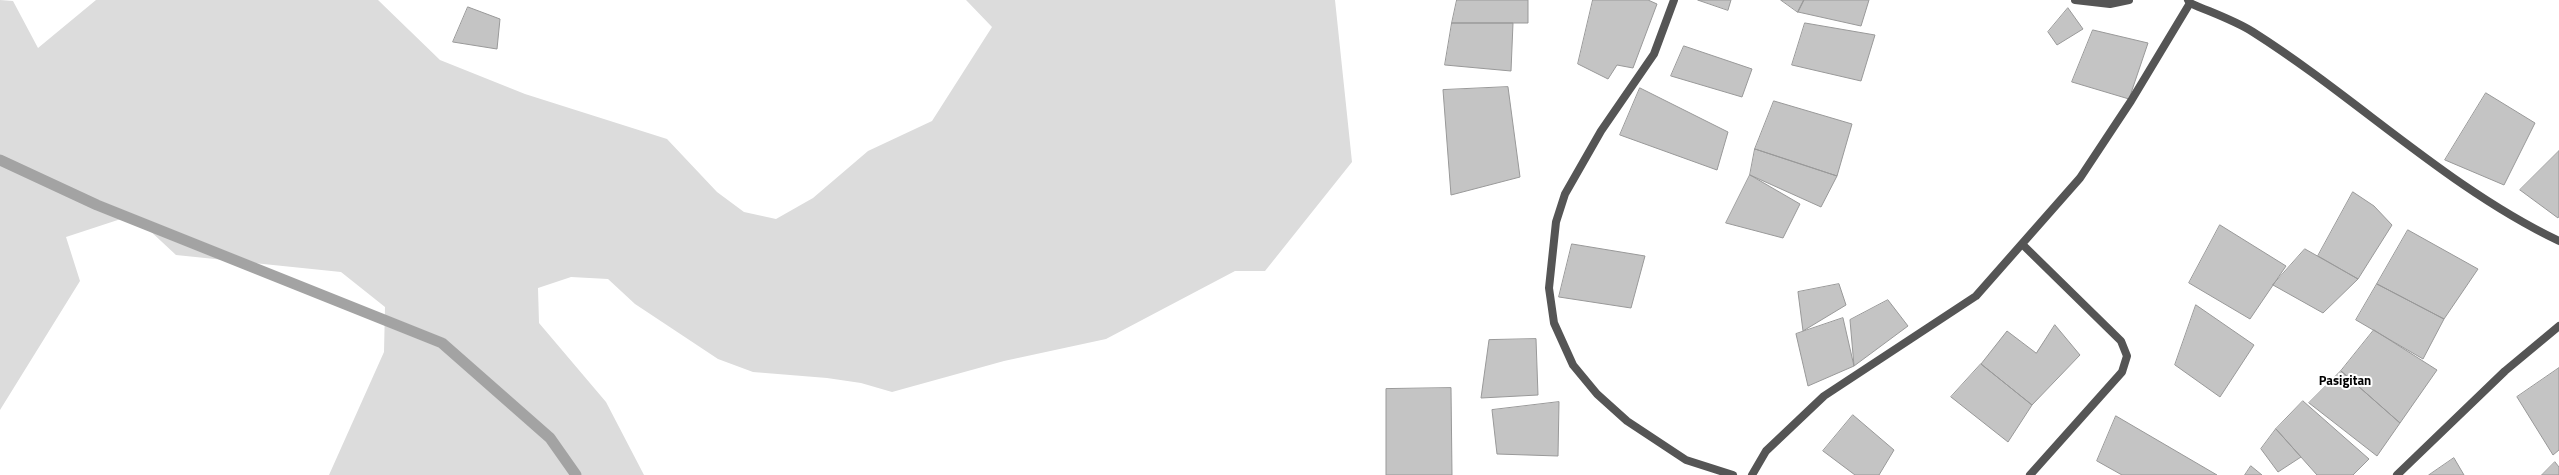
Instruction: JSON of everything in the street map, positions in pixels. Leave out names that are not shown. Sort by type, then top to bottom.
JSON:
[{"type":"street","points":[[1674,0],[1654,54],[1601,131],[1565,194],[1556,222],[1549,288],[1554,323],[1573,365],[1597,394],[1627,421],[1686,460],[1733,475]]},
{"type":"street","points":[[2075,0],[2110,4],[2130,0]]},
{"type":"street","points":[[1752,475],[1766,451],[1824,396],[1976,296],[2080,178],[2131,101],[2189,1],[2251,31],[2352,100],[2481,196],[2532,228],[2559,242]]},
{"type":"street","points":[[2022,244],[2121,342],[2127,356],[2122,372],[2030,475]]},
{"type":"street","points":[[2397,475],[2505,371],[2559,326]]},
{"type":"shaded area","points":[[0,0],[13,1],[38,48],[96,0],[378,0],[440,60],[525,94],[667,139],[717,192],[744,212],[776,219],[813,198],[868,151],[932,121],[992,27],[966,0],[1335,0],[1352,162],[1265,271],[1235,271],[1106,339],[1004,361],[892,392],[861,383],[827,378],[753,372],[718,359],[635,304],[608,279],[571,277],[538,288],[539,323],[606,402],[644,475],[329,475],[384,352],[385,307],[341,272],[176,255],[133,215],[66,237],[80,281],[0,410]]},
{"type":"building","points":[[1457,0],[1528,0],[1528,23],[1452,23]]},
{"type":"building","points":[[1593,0],[1648,0],[1657,4],[1633,68],[1617,65],[1608,79],[1578,64]]},
{"type":"building","points":[[1698,0],[1731,0],[1728,10]]},
{"type":"building","points":[[1781,0],[1804,0],[1798,12]]},
{"type":"building","points":[[1804,0],[1869,0],[1861,26],[1798,12]]},
{"type":"building","points":[[468,7],[500,19],[497,49],[453,42]]},
{"type":"building","points":[[2068,8],[2083,29],[2057,45],[2048,32]]},
{"type":"building","points":[[1452,23],[1513,23],[1511,71],[1445,65]]},
{"type":"building","points":[[1805,23],[1875,35],[1861,81],[1792,65]]},
{"type":"building","points":[[2093,30],[2148,43],[2129,99],[2072,82]]},
{"type":"building","points":[[1684,46],[1752,69],[1742,97],[1671,76]]},
{"type":"building","points":[[1508,87],[1520,177],[1451,195],[1443,90]]},
{"type":"building","points":[[1640,88],[1728,132],[1717,170],[1620,135]]},
{"type":"building","points":[[2486,93],[2535,123],[2504,185],[2445,160]]},
{"type":"building","points":[[1774,101],[1852,124],[1837,176],[1755,149]]},
{"type":"building","points":[[1755,149],[1837,176],[1821,207],[1750,175]]},
{"type":"building","points":[[2559,151],[2559,216],[2558,218],[2520,190]]},
{"type":"building","points":[[1750,175],[1800,204],[1783,238],[1726,223]]},
{"type":"building","points":[[2353,192],[2374,206],[2392,225],[2358,279],[2318,256]]},
{"type":"building","points":[[2220,225],[2286,266],[2250,319],[2189,283]]},
{"type":"building","points":[[2408,230],[2478,269],[2444,319],[2377,284]]},
{"type":"building","points":[[1572,244],[1645,256],[1631,308],[1559,297]]},
{"type":"building","points":[[2305,249],[2358,279],[2323,313],[2273,285]]},
{"type":"building","points":[[1839,284],[1846,305],[1803,331],[1798,292]]},
{"type":"building","points":[[2377,284],[2444,319],[2423,359],[2356,320]]},
{"type":"building","points":[[1888,300],[1908,326],[1854,366],[1850,320]]},
{"type":"building","points":[[2196,305],[2254,345],[2220,397],[2175,365]]},
{"type":"building","points":[[1843,318],[1854,366],[1808,386],[1796,334]]},
{"type":"building","points":[[2055,325],[2080,355],[2032,405],[1981,364],[2007,331],[2036,353]]},
{"type":"building","points":[[2374,330],[2437,370],[2400,423],[2341,371]]},
{"type":"building","points":[[1536,339],[1538,395],[1481,398],[1489,340]]},
{"type":"building","points":[[1981,364],[2032,405],[2008,442],[1951,397]]},
{"type":"building","points":[[2559,368],[2559,450],[2553,455],[2517,397]]},
{"type":"building","points":[[2341,371],[2400,423],[2377,456],[2309,403]]},
{"type":"building","points":[[1451,388],[1452,475],[1386,475],[1386,389]]},
{"type":"building","points":[[2303,401],[2369,459],[2353,475],[2317,475],[2276,429]]},
{"type":"building","points":[[1559,402],[1558,456],[1497,454],[1492,410]]},
{"type":"building","points":[[1853,415],[1894,450],[1879,475],[1855,475],[1823,451]]},
{"type":"building","points":[[2116,416],[2217,475],[2122,475],[2097,461]]},
{"type":"building","points":[[2276,429],[2301,457],[2278,472],[2261,449]]},
{"type":"building","points":[[2454,458],[2464,475],[2429,475]]},
{"type":"building","points":[[2555,462],[2559,467],[2559,475],[2542,475]]},
{"type":"building","points":[[2251,466],[2262,475],[2245,475]]},
{"type":"waterway","points":[[0,160],[97,205],[442,343],[550,438],[576,475]]},
{"type":"district","name":"Pasigitan","points":[[2345,382]]}]
